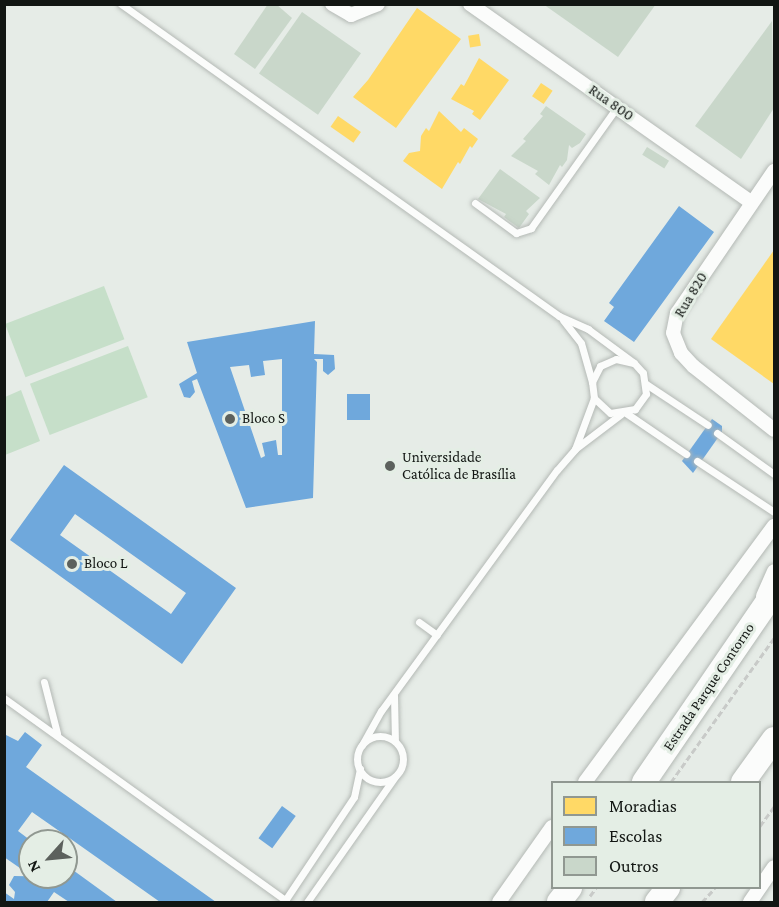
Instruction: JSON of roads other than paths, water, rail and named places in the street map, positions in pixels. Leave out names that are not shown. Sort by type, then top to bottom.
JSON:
[{"type":"highway","name":"Estrada Parque Contorno","points":[[645,781],[774,592]]},
{"type":"highway","points":[[744,781],[774,739]]},
{"type":"highway","points":[[559,903],[569,889]]},
{"type":"highway","points":[[657,903],[667,889]]},
{"type":"street","points":[[332,4],[351,15],[360,15],[378,4]]},
{"type":"street","name":"Rua 800","points":[[471,4],[751,202]]},
{"type":"street","name":"Rua 820","points":[[774,171],[677,313],[673,333],[681,353],[693,366],[774,430]]},
{"type":"street","points":[[586,781],[774,526]]},
{"type":"street","points":[[752,623],[774,571]]},
{"type":"street","points":[[499,903],[551,828]]},
{"type":"street","points":[[761,886],[774,867]]},
{"type":"street","points":[[750,903],[759,889]]},
{"type":"lane","points":[[121,4],[559,316],[588,329],[634,363],[646,384],[708,424]]},
{"type":"lane","points":[[475,203],[516,233],[531,228],[617,106]]},
{"type":"lane","points":[[4,698],[57,733],[285,902],[354,797],[360,770],[357,757],[395,692],[575,449],[594,398],[581,343],[559,316]]},
{"type":"lane","points":[[592,382],[600,366],[616,359],[634,363]]},
{"type":"lane","points":[[575,449],[642,403],[646,384]]},
{"type":"lane","points":[[594,398],[601,407],[624,414],[686,454]]},
{"type":"lane","points":[[717,432],[774,474]]},
{"type":"lane","points":[[697,461],[774,512]]},
{"type":"lane","points":[[420,622],[437,635]]},
{"type":"lane","points":[[44,681],[57,733]]},
{"type":"lane","points":[[395,692],[395,741]]},
{"type":"lane","points":[[307,903],[402,766],[403,753],[395,741],[384,736],[372,737],[362,745]]},
{"type":"lane","points":[[360,770],[369,779],[382,782],[394,777]]},
{"type":"place","name":"Bloco S","points":[[230,419]]},
{"type":"place","name":"Universidade Católica de Brasília","points":[[390,466]]},
{"type":"place","name":"Bloco L","points":[[72,564]]}]
